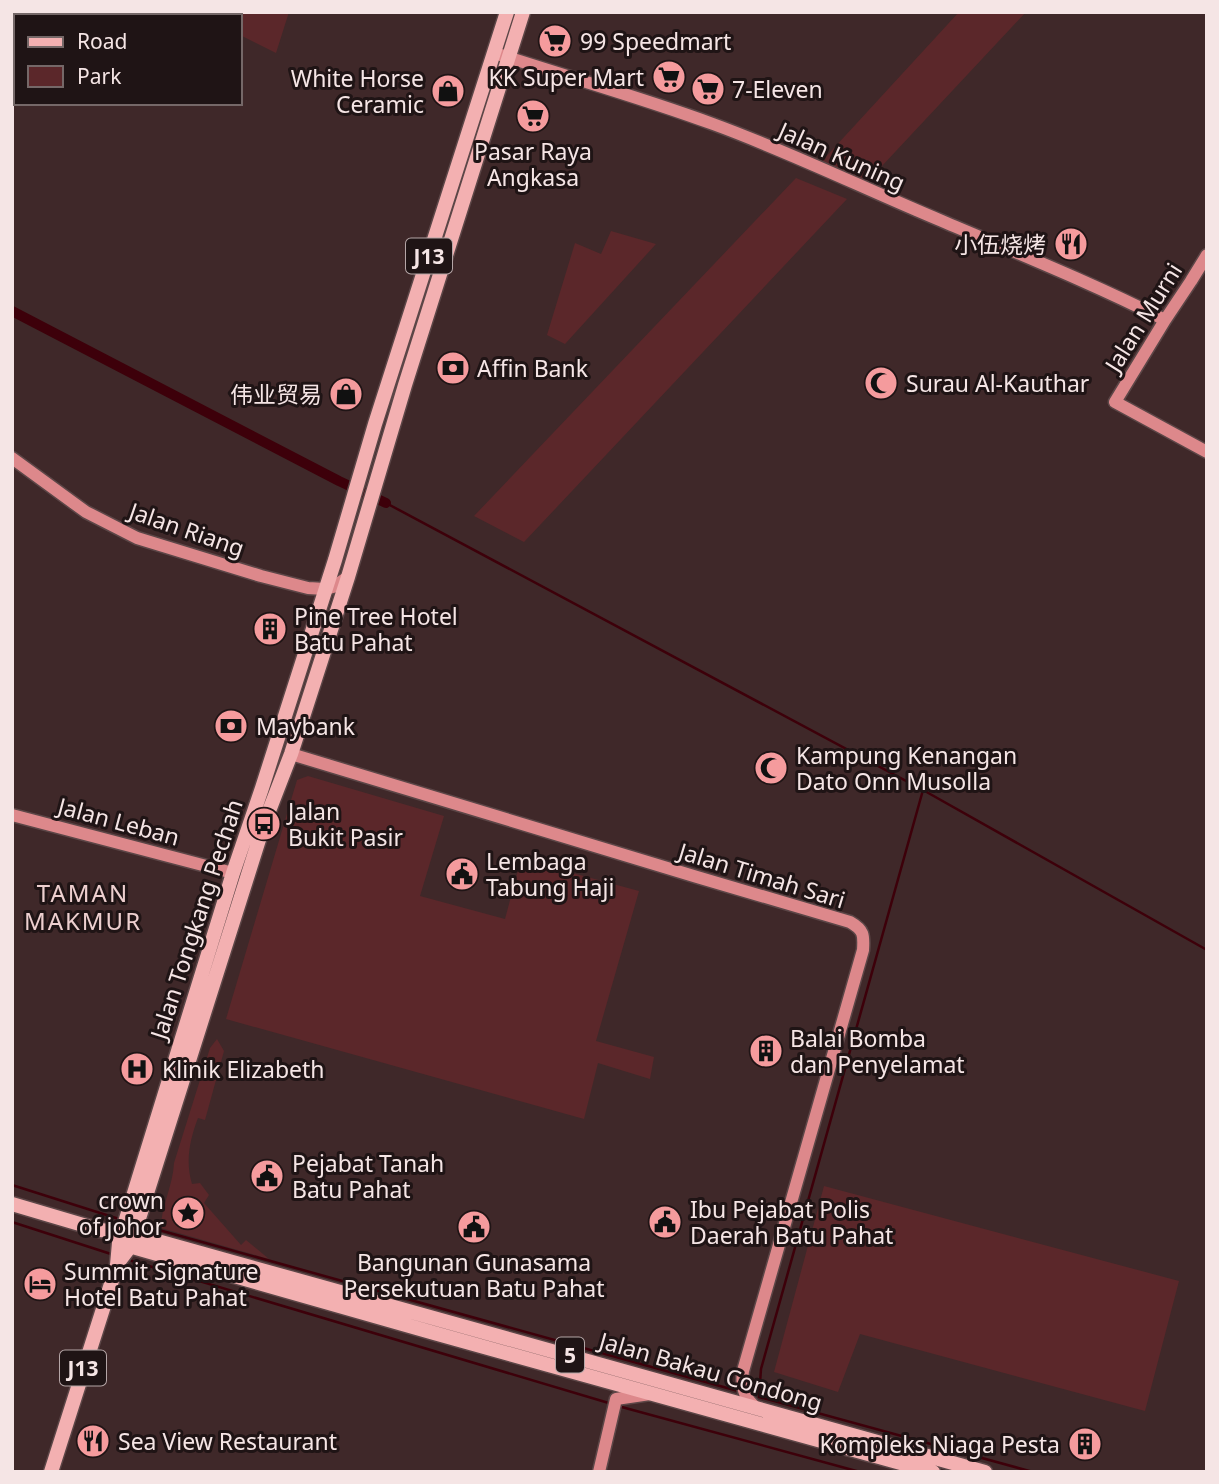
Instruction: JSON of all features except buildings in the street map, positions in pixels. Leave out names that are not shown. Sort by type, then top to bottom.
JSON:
[{"type":"main road","name":"Jalan Tongkang Pechah","points":[[51,1472],[117,1265],[161,1149],[266,819],[291,754],[348,577],[501,55],[507,12]]},
{"type":"main road","name":"Jalan Tongkang Pechah","points":[[126,1239],[233,873],[364,461],[501,55],[523,12]]},
{"type":"main road","points":[[262,788],[273,778],[282,757],[291,754],[286,744],[291,718],[288,706]]},
{"type":"main road","points":[[233,873],[243,868],[256,827],[266,819]]},
{"type":"main road","points":[[154,1240],[149,1234],[149,1219],[160,1172],[161,1149]]},
{"type":"main road","name":"Jalan Bakau Condong","points":[[12,1203],[597,1379],[933,1472]]},
{"type":"main road","name":"Jalan Bakau Condong","points":[[126,1239],[154,1240],[750,1403],[985,1472]]},
{"type":"street","name":"Jalan Kuning","points":[[501,55],[711,123],[754,140],[1072,275],[1165,320]]},
{"type":"street","name":"Jalan Murni","points":[[1207,255],[1115,402],[1207,452]]},
{"type":"street","name":"Jalan Riang","points":[[12,458],[86,512],[137,538],[261,576],[308,588],[325,589]]},
{"type":"street","points":[[325,589],[348,577]]},
{"type":"street","name":"Jalan Timah Sari","points":[[291,754],[850,922],[859,928],[864,937],[863,950],[742,1376],[750,1403]]},
{"type":"street","name":"Jalan Leban","points":[[12,815],[233,873]]},
{"type":"street","points":[[597,1379],[615,1406],[599,1472]]},
{"type":"street","points":[[615,1406],[640,1395],[653,1394]]},
{"type":"green space","points":[[194,12],[289,12],[276,53],[242,36],[242,14]]},
{"type":"green space","points":[[959,12],[1026,12],[867,182],[822,161]]},
{"type":"green space","points":[[796,178],[847,199],[524,542],[474,516]]},
{"type":"green space","points":[[611,231],[656,244],[565,344],[547,335],[575,243],[601,254]]},
{"type":"green space","points":[[308,776],[444,816],[420,896],[505,919],[521,859],[639,891],[596,1041],[654,1057],[650,1079],[598,1063],[584,1119],[226,1019],[297,780]]},
{"type":"green space","points":[[217,1039],[224,1051],[205,1120],[198,1118],[189,1150],[192,1184],[200,1183],[209,1195],[204,1203],[241,1245],[246,1240],[269,1259],[161,1228],[174,1163],[210,1048]]},
{"type":"green space","points":[[824,1186],[1179,1281],[1145,1411],[860,1334],[838,1392],[774,1372]]},
{"type":"waterway","points":[[12,311],[386,503]]},
{"type":"waterway","points":[[386,503],[923,790],[1207,950]]},
{"type":"waterway","points":[[923,790],[761,1369],[759,1397],[1033,1472]]},
{"type":"waterway","points":[[12,1185],[119,1219]]},
{"type":"waterway","points":[[12,1222],[111,1254]]},
{"type":"waterway","points":[[159,1230],[738,1391]]},
{"type":"waterway","points":[[132,1261],[612,1404]]},
{"type":"waterway","points":[[618,1406],[860,1472]]},
{"type":"place","name":"99 Speedmart","points":[[555,41]]},
{"type":"place","name":"KK Super Mart","points":[[669,77]]},
{"type":"place","name":"7-Eleven","points":[[708,89]]},
{"type":"place","name":"White Horse Ceramic","points":[[448,91]]},
{"type":"place","name":"Pasar Raya Angkasa","points":[[533,116]]},
{"type":"place","name":"小伍烧烤","points":[[1071,244]]},
{"type":"place","name":"Affin Bank","points":[[453,368]]},
{"type":"place","name":"Surau Al-Kauthar","points":[[881,383]]},
{"type":"place","name":"伟业贸易","points":[[346,394]]},
{"type":"place","name":"Pine Tree Hotel Batu Pahat","points":[[270,629]]},
{"type":"place","name":"Maybank","points":[[231,726]]},
{"type":"place","name":"Kampung Kenangan Dato Onn Musolla","points":[[771,768]]},
{"type":"place","name":"Jalan Bukit Pasir","points":[[264,824]]},
{"type":"place","name":"Lembaga Tabung Haji","points":[[462,874]]},
{"type":"place","name":"Balai Bomba dan Penyelamat","points":[[766,1051]]},
{"type":"place","name":"Klinik Elizabeth","points":[[137,1069]]},
{"type":"place","name":"Pejabat Tanah Batu Pahat","points":[[267,1176]]},
{"type":"place","name":"crown of johor","points":[[188,1213]]},
{"type":"place","name":"Ibu Pejabat Polis Daerah Batu Pahat","points":[[665,1222]]},
{"type":"place","name":"Bangunan Gunasama Persekutuan Batu Pahat","points":[[474,1227]]},
{"type":"place","name":"Summit Signature Hotel Batu Pahat","points":[[40,1284]]},
{"type":"place","name":"Sea View Restaurant","points":[[93,1441]]},
{"type":"place","name":"Kompleks Niaga Pesta","points":[[1085,1444]]},
{"type":"district","name":"TAMAN MAKMUR","points":[[83,906]]}]
